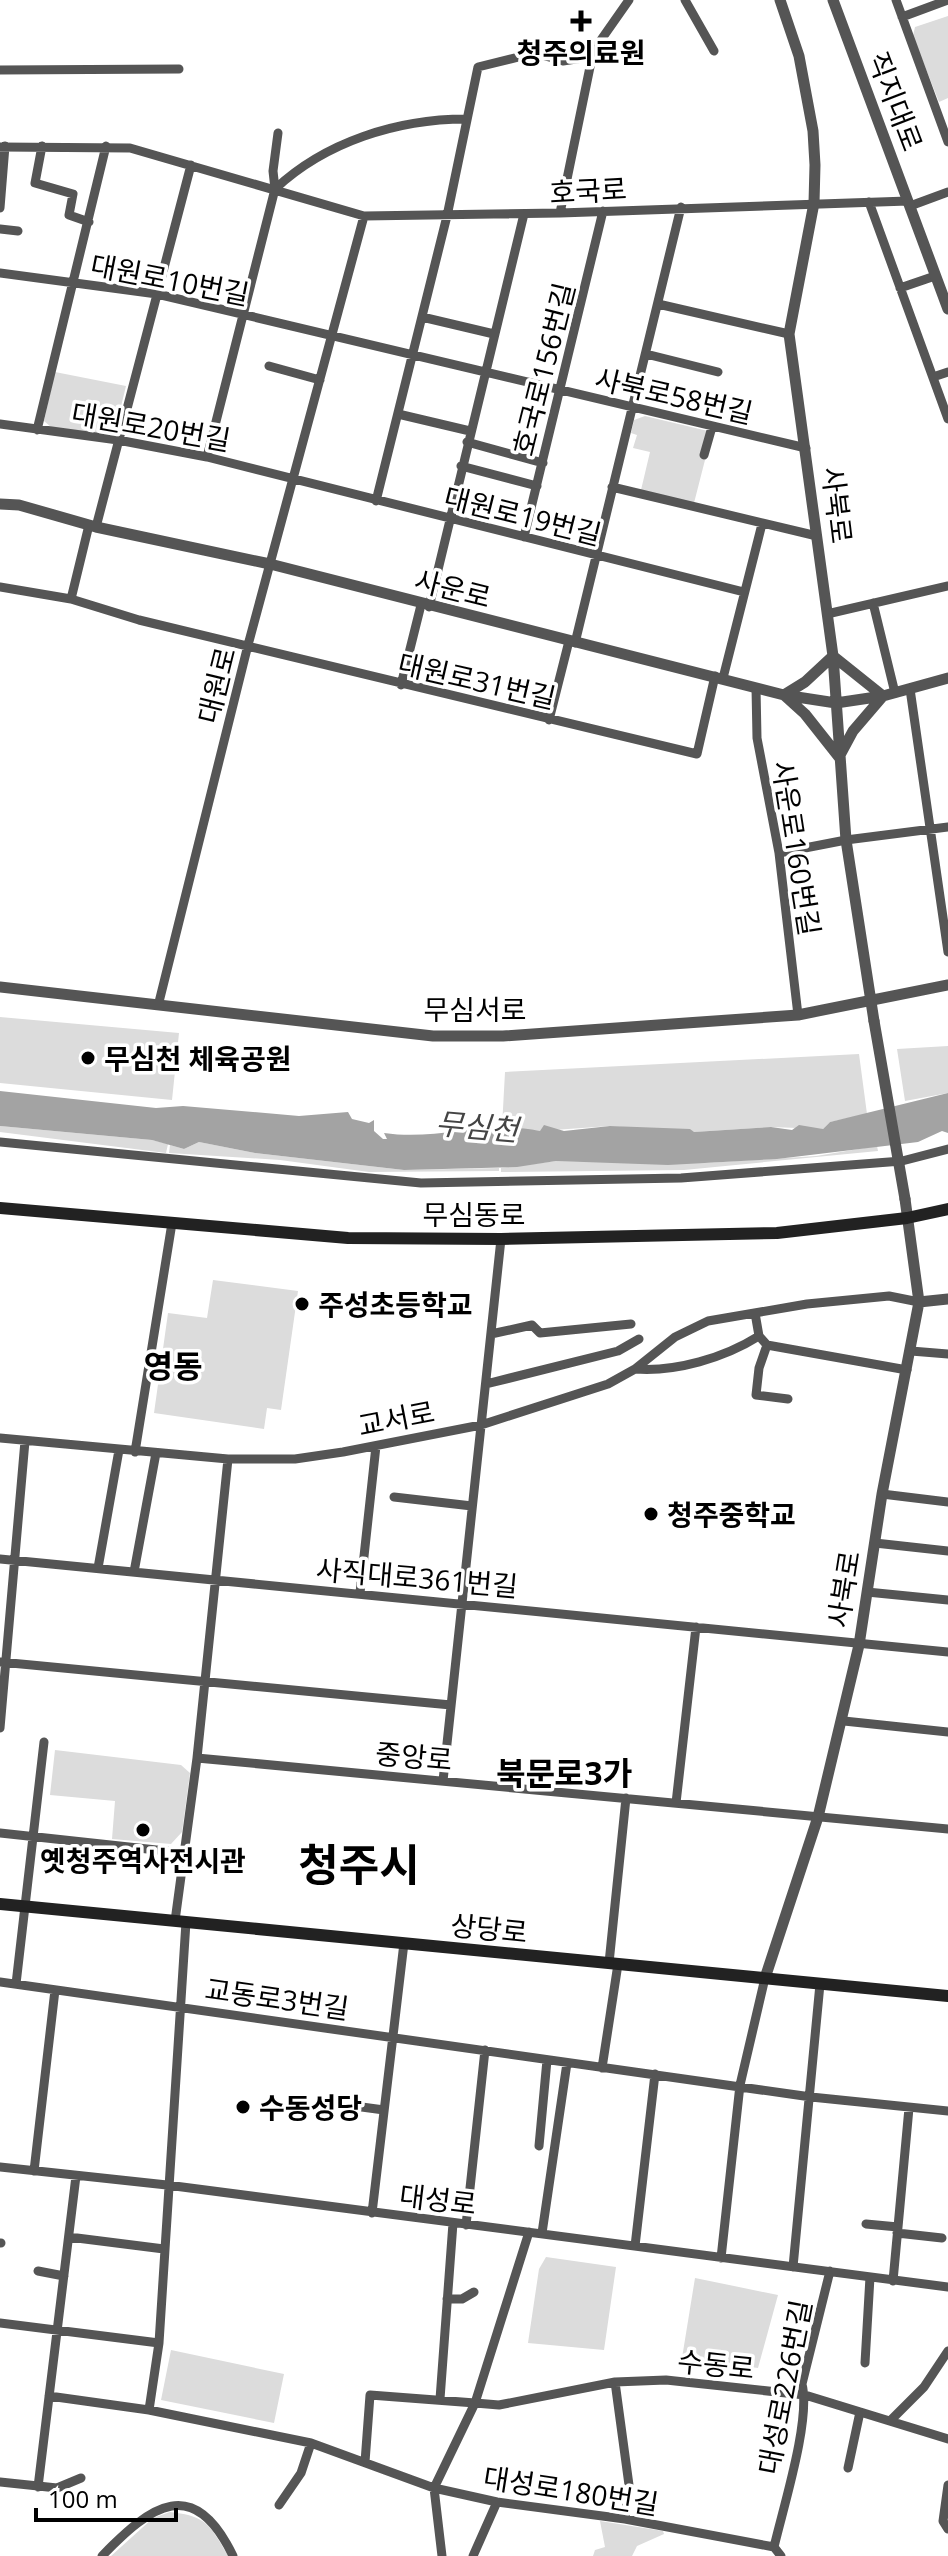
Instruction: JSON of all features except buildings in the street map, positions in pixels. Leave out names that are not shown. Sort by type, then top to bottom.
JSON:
[{"type":"main road","name":"무심동로","points":[[0,1208],[348,1238],[501,1239],[777,1233],[907,1218],[948,1209]]},
{"type":"main road","name":"상당로","points":[[0,1904],[948,1996]]},
{"type":"street","points":[[560,213],[590,62],[629,0]]},
{"type":"street","points":[[685,0],[714,51]]},
{"type":"street","name":"사북로","points":[[765,1978],[818,1817],[844,1721],[882,1494],[919,1302],[846,840],[833,656],[789,334],[814,203],[809,102],[799,56],[780,0]]},
{"type":"street","name":"직지대로","points":[[833,0],[948,309]]},
{"type":"street","points":[[896,0],[948,141]]},
{"type":"street","points":[[902,17],[948,0]]},
{"type":"street","points":[[376,501],[447,216],[475,74],[484,63],[535,53],[563,61],[590,62]]},
{"type":"street","points":[[0,70],[179,69]]},
{"type":"street","points":[[275,189],[297,171],[362,135],[466,119]]},
{"type":"street","points":[[207,457],[275,189],[273,171],[278,133]]},
{"type":"street","name":"호국로","points":[[0,208],[2,146],[130,148],[364,216],[560,213],[814,203],[909,204],[948,192]]},
{"type":"street","points":[[42,146],[35,183],[73,194],[69,215],[89,222]]},
{"type":"street","points":[[37,430],[106,146]]},
{"type":"street","points":[[71,599],[118,440],[191,165]]},
{"type":"street","points":[[869,202],[948,419]]},
{"type":"street","points":[[549,720],[596,556],[681,207]]},
{"type":"street","name":"호국로156번길","points":[[524,537],[603,211]]},
{"type":"street","points":[[401,685],[448,519],[524,214]]},
{"type":"street","name":"대원로","points":[[159,1002],[248,645],[364,216]]},
{"type":"street","points":[[0,229],[18,231]]},
{"type":"street","name":"대원로10번길","points":[[0,273],[157,294],[413,355]]},
{"type":"street","points":[[900,288],[935,276]]},
{"type":"street","points":[[658,304],[789,334]]},
{"type":"street","points":[[422,317],[494,334]]},
{"type":"street","points":[[646,354],[718,372]]},
{"type":"street","name":"사북로58번길","points":[[413,355],[806,448]]},
{"type":"street","points":[[269,366],[320,380]]},
{"type":"street","points":[[933,377],[948,372]]},
{"type":"street","points":[[398,414],[543,463]]},
{"type":"street","name":"대원로20번길","points":[[0,424],[118,440],[293,477]]},
{"type":"street","points":[[704,455],[712,427]]},
{"type":"street","points":[[461,466],[537,486]]},
{"type":"street","name":"대원로19번길","points":[[293,477],[376,501],[744,592]]},
{"type":"street","points":[[612,487],[817,536]]},
{"type":"street","name":"사운로","points":[[0,504],[19,505],[93,526],[270,564],[425,606],[784,695],[836,703],[889,694],[948,678]]},
{"type":"street","points":[[719,677],[762,524]]},
{"type":"street","points":[[827,614],[948,586]]},
{"type":"street","name":"대원로31번길","points":[[0,587],[71,599],[139,620],[401,685],[697,754],[719,677]]},
{"type":"street","points":[[873,603],[889,694]]},
{"type":"street","points":[[833,656],[889,694],[853,731],[839,757],[805,714],[784,695],[805,682],[833,656]]},
{"type":"street","name":"사운로160번길","points":[[756,688],[757,738],[779,853],[798,1015]]},
{"type":"street","points":[[910,689],[948,952]]},
{"type":"street","points":[[779,853],[846,840],[948,827]]},
{"type":"street","name":"무심서로","points":[[0,987],[159,1002],[433,1036],[517,1035],[798,1015],[948,985]]},
{"type":"street","points":[[0,1142],[390,1182],[681,1178],[902,1161],[948,1149]]},
{"type":"street","points":[[135,1452],[172,1223]]},
{"type":"street","points":[[443,1781],[501,1239]]},
{"type":"street","name":"교서로","points":[[0,1438],[228,1459],[295,1459],[481,1425],[608,1384],[635,1369],[675,1337],[708,1321],[889,1296],[919,1302],[948,1299]]},
{"type":"street","points":[[755,1313],[759,1336],[767,1345],[907,1370]]},
{"type":"street","points":[[491,1334],[532,1325],[540,1333],[631,1324]]},
{"type":"street","name":"교서로","points":[[635,1369],[661,1371],[696,1362],[759,1336]]},
{"type":"street","points":[[486,1384],[618,1351],[639,1339]]},
{"type":"street","points":[[767,1345],[759,1368],[756,1395],[788,1399]]},
{"type":"street","points":[[911,1351],[948,1354]]},
{"type":"street","points":[[0,1728],[25,1441]]},
{"type":"street","points":[[360,1593],[376,1446]]},
{"type":"street","points":[[98,1568],[119,1450]]},
{"type":"street","points":[[134,1572],[156,1453]]},
{"type":"street","points":[[149,2410],[159,2343],[179,2007],[184,1853],[228,1459]]},
{"type":"street","points":[[882,1494],[948,1502]]},
{"type":"street","points":[[394,1497],[472,1506]]},
{"type":"street","points":[[875,1543],[948,1551]]},
{"type":"street","name":"사직대로361번길","points":[[0,1559],[948,1652]]},
{"type":"street","points":[[867,1592],[948,1600]]},
{"type":"street","points":[[676,1803],[696,1627]]},
{"type":"street","points":[[4,1663],[451,1705]]},
{"type":"street","points":[[844,1721],[948,1732]]},
{"type":"street","points":[[16,1984],[44,1742]]},
{"type":"street","name":"중앙로","points":[[197,1758],[948,1829]]},
{"type":"street","points":[[602,2068],[626,1798]]},
{"type":"street","points":[[0,1833],[184,1853]]},
{"type":"street","points":[[372,2213],[404,1943]]},
{"type":"street","points":[[721,2258],[740,2085],[765,1978]]},
{"type":"street","name":"교동로3번길","points":[[0,1982],[811,2097],[948,2111]]},
{"type":"street","points":[[793,2267],[820,1984]]},
{"type":"street","points":[[34,2171],[55,1990]]},
{"type":"street","points":[[466,2225],[485,2050]]},
{"type":"street","points":[[539,2146],[547,2060]]},
{"type":"street","points":[[542,2233],[567,2063]]},
{"type":"street","points":[[635,2246],[655,2074]]},
{"type":"street","points":[[347,2105],[384,2110]]},
{"type":"street","points":[[893,2281],[909,2108]]},
{"type":"street","name":"대성로","points":[[0,2167],[167,2185],[948,2287]]},
{"type":"street","points":[[38,2487],[76,2176]]},
{"type":"street","points":[[440,2399],[453,2223]]},
{"type":"street","points":[[866,2224],[942,2238]]},
{"type":"street","points":[[442,2556],[434,2488],[475,2403],[529,2232]]},
{"type":"street","points":[[69,2237],[164,2249]]},
{"type":"street","points":[[38,2271],[64,2276]]},
{"type":"street","name":"대성로226번길","points":[[774,2547],[805,2395],[802,2384],[830,2271]]},
{"type":"street","points":[[865,2363],[870,2277]]},
{"type":"street","points":[[447,2299],[462,2299],[474,2292]]},
{"type":"street","points":[[0,2323],[159,2343]]},
{"type":"street","points":[[890,2421],[924,2387],[948,2351]]},
{"type":"street","name":"수동로","points":[[365,2462],[370,2395],[499,2405],[615,2382],[666,2380],[805,2395],[948,2439]]},
{"type":"street","points":[[615,2382],[629,2485],[625,2519]]},
{"type":"street","name":"대성로180번길","points":[[49,2396],[149,2410],[311,2443],[434,2488],[497,2502],[625,2519],[774,2547]]},
{"type":"street","points":[[848,2468],[860,2412]]},
{"type":"street","points":[[279,2505],[301,2473],[311,2443]]},
{"type":"street","points":[[0,2482],[57,2488],[81,2478]]},
{"type":"street","points":[[948,2485],[943,2521],[948,2529]]},
{"type":"street","points":[[473,2556],[497,2502]]},
{"type":"street","points":[[102,2556],[148,2513],[173,2506],[202,2510],[219,2527],[233,2556]]},
{"type":"street","points":[[774,2547],[781,2556]]},
{"type":"shaded area","points":[[948,16],[948,98],[939,102],[913,36],[915,27]]},
{"type":"shaded area","points":[[55,372],[126,386],[115,431],[108,435],[51,427],[44,421]]},
{"type":"shaded area","points":[[645,416],[708,431],[700,458],[705,460],[694,503],[641,490],[650,452],[633,448],[637,435],[631,433],[634,420]]},
{"type":"shaded area","name":"무심천 체육공원","points":[[0,1017],[179,1033],[172,1100],[0,1083]]},
{"type":"shaded area","points":[[948,1046],[948,1093],[905,1101],[897,1049]]},
{"type":"shaded area","points":[[859,1054],[867,1114],[830,1122],[823,1129],[771,1127],[694,1132],[610,1126],[540,1131],[502,1127],[505,1072]]},
{"type":"shaded area","points":[[0,1091],[156,1108],[183,1106],[299,1116],[348,1112],[352,1119],[369,1123],[374,1120],[374,1131],[383,1139],[387,1139],[384,1133],[423,1135],[501,1128],[540,1131],[544,1125],[564,1131],[610,1126],[690,1129],[694,1132],[771,1127],[792,1130],[799,1125],[823,1129],[830,1122],[948,1093],[948,1133],[942,1131],[918,1142],[777,1159],[668,1165],[556,1161],[517,1167],[404,1170],[255,1153],[199,1142],[184,1149],[152,1140],[0,1126]]},
{"type":"shaded area","points":[[0,1126],[168,1144],[166,1153],[0,1132]]},
{"type":"shaded area","points":[[199,1142],[255,1153],[404,1170],[499,1168],[499,1171],[369,1172],[280,1160],[169,1153],[170,1145],[184,1149]]},
{"type":"shaded area","points":[[877,1146],[878,1151],[684,1170],[501,1172],[501,1168],[556,1161],[707,1163],[816,1156]]},
{"type":"shaded area","points":[[213,1280],[298,1291],[281,1410],[267,1408],[264,1429],[154,1413],[168,1313],[207,1318]]},
{"type":"shaded area","points":[[55,1750],[181,1765],[190,1773],[182,1832],[171,1844],[112,1839],[115,1801],[50,1795]]},
{"type":"shaded area","points":[[546,2257],[616,2267],[604,2350],[528,2343],[539,2269]]},
{"type":"shaded area","points":[[695,2278],[778,2295],[758,2368],[682,2358]]},
{"type":"shaded area","points":[[171,2350],[284,2374],[274,2423],[161,2400]]},
{"type":"shaded area","points":[[170,2512],[192,2516],[206,2524],[228,2556],[111,2556],[153,2518]]},
{"type":"shaded area","points":[[600,2521],[663,2531],[664,2534],[637,2546],[632,2556],[593,2556],[595,2550],[605,2547]]},
{"type":"place","name":"청주의료원","points":[[581,21]]},
{"type":"place","name":"무심천 체육공원","points":[[88,1058]]},
{"type":"place","name":"주성초등학교","points":[[302,1304]]},
{"type":"place","name":"청주중학교","points":[[651,1514]]},
{"type":"place","name":"옛청주역사전시관","points":[[143,1830]]},
{"type":"place","name":"수동성당","points":[[243,2107]]},
{"type":"district","name":"영동","points":[[173,1365]]},
{"type":"district","name":"북문로3가","points":[[564,1772]]},
{"type":"district","name":"청주시","points":[[359,1864]]},
{"type":"water label","name":"무심천","points":[[477,1126]]}]
